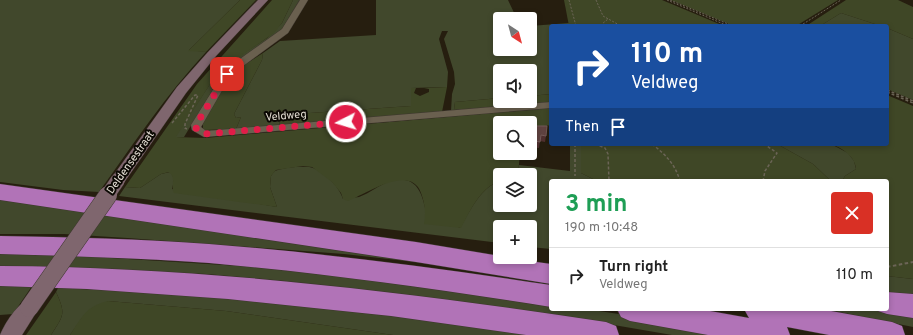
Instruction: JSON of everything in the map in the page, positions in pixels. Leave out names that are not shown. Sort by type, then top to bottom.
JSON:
[{"type":"highway","points":[[0,192],[416,252],[549,274]]},
{"type":"highway","points":[[0,245],[109,247],[238,255],[356,268],[549,296]]},
{"type":"highway","points":[[416,252],[455,249],[493,253]]},
{"type":"highway","points":[[537,259],[549,260]]},
{"type":"highway","points":[[0,276],[98,279],[239,288],[355,300],[606,335]]},
{"type":"highway","points":[[889,303],[913,306]]},
{"type":"highway","points":[[641,311],[777,335]]},
{"type":"highway","points":[[768,311],[892,335]]},
{"type":"street","name":"Deldensestraat","points":[[10,335],[185,85],[263,0]]},
{"type":"street","points":[[196,128],[196,125],[227,74],[233,68],[285,31],[304,0]]},
{"type":"street","name":"Veldweg","points":[[196,128],[204,134],[549,105]]},
{"type":"path","points":[[570,0],[576,24]]},
{"type":"path","points":[[596,0],[603,16],[617,24]]},
{"type":"path","points":[[667,0],[723,24]]},
{"type":"path","points":[[670,0],[728,24]]},
{"type":"path","points":[[803,24],[841,0]]},
{"type":"path","points":[[602,24],[608,19]]},
{"type":"path","points":[[889,92],[913,102]]},
{"type":"path","points":[[171,124],[195,95],[198,95],[184,128],[187,130],[196,128]]},
{"type":"path","points":[[575,146],[575,176]]},
{"type":"path","points":[[600,146],[605,148],[608,154],[609,179]]},
{"type":"path","points":[[655,146],[670,158],[675,165],[679,179]]},
{"type":"path","points":[[763,179],[763,175],[769,164],[776,158],[777,153],[767,146]]},
{"type":"path","points":[[889,267],[893,268],[913,262]]},
{"type":"green space","points":[[0,0],[240,0],[189,50],[206,52],[177,85],[99,192],[63,190],[0,182]]},
{"type":"green space","points":[[240,0],[256,0],[206,52],[188,51]]},
{"type":"green space","points":[[272,0],[293,0],[282,23],[274,33],[218,72],[176,137],[205,138],[549,108],[549,125],[537,128],[537,116],[493,116],[493,160],[519,160],[519,168],[493,168],[493,184],[476,201],[461,228],[424,224],[425,208],[421,193],[416,184],[408,181],[387,183],[348,201],[343,199],[341,193],[332,182],[312,167],[303,166],[276,170],[271,176],[270,187],[277,207],[174,193],[173,177],[169,172],[161,174],[140,188],[125,187],[197,84]]},
{"type":"green space","points":[[293,0],[300,0],[282,29],[223,73],[184,137],[175,137],[218,72],[230,62],[267,38],[282,23]]},
{"type":"green space","points":[[376,0],[508,0],[514,12],[493,12],[493,56],[537,56],[537,25],[549,25],[549,94],[537,95],[537,64],[493,64],[493,99],[455,102],[454,110],[451,111],[452,94],[455,84],[454,72],[444,39],[448,31],[442,31],[439,39],[448,72],[447,87],[411,88],[411,106],[281,115],[279,125],[236,129],[241,117],[236,118],[234,114],[262,60],[263,53],[280,41],[376,35]]},
{"type":"green space","points":[[564,0],[662,0],[719,24],[569,24]]},
{"type":"green space","points":[[671,0],[838,0],[799,24],[729,24]]},
{"type":"green space","points":[[846,0],[898,0],[913,7],[913,39],[889,29],[889,24],[875,24],[841,13],[823,24],[809,24]]},
{"type":"green space","points":[[841,13],[875,24],[823,24]]},
{"type":"green space","points":[[889,29],[913,39],[913,100],[889,90]]},
{"type":"green space","points":[[263,53],[262,60],[234,114],[236,118],[241,117],[236,129],[204,130],[203,123],[231,76],[241,67]]},
{"type":"green space","points":[[447,87],[442,112],[279,125],[281,115],[411,106],[411,88],[416,88],[414,93],[420,96],[429,92],[429,89],[424,88]]},
{"type":"green space","points":[[549,94],[549,103],[537,104],[537,95]]},
{"type":"green space","points":[[889,96],[913,106],[913,279],[889,276],[889,179],[843,179],[845,176],[856,169],[851,156],[835,146],[889,146]]},
{"type":"green space","points":[[493,99],[493,107],[454,110],[455,102]]},
{"type":"green space","points":[[570,146],[581,146],[581,173],[593,179],[549,179],[549,249],[537,248],[537,220],[493,220],[493,242],[119,196],[125,187],[140,188],[161,174],[170,172],[174,180],[172,189],[277,207],[270,187],[271,176],[273,173],[278,170],[288,168],[310,167],[322,173],[331,180],[343,199],[359,197],[390,181],[406,180],[412,182],[420,192],[426,212],[460,228],[476,201],[493,184],[493,212],[537,212],[537,168],[518,168],[519,165],[570,171]]},
{"type":"green space","points":[[581,146],[781,146],[813,164],[829,179],[593,179],[581,173]]},
{"type":"green space","points":[[781,146],[835,146],[848,153],[854,161],[856,169],[845,176],[843,179],[829,179],[813,164]]},
{"type":"green space","points":[[0,196],[424,263],[344,254],[127,238],[64,234],[0,234]]},
{"type":"green space","points":[[0,251],[288,269],[549,303],[549,311],[599,311],[734,335],[672,335],[573,318],[284,281],[206,274],[70,269],[46,266],[0,266]]},
{"type":"green space","points":[[889,276],[913,279],[913,298],[889,294]]},
{"type":"green space","points":[[0,285],[32,286],[13,314],[0,315]]},
{"type":"green space","points":[[58,288],[149,292],[335,308],[529,335],[393,335],[226,311],[108,301],[82,318],[70,335],[51,335],[59,323],[62,314],[61,305],[56,292]]},
{"type":"green space","points":[[56,292],[61,305],[62,314],[59,323],[51,335],[26,335]]},
{"type":"green space","points":[[108,301],[226,311],[393,335],[70,335],[89,309]]},
{"type":"green space","points":[[834,311],[882,311],[913,316],[913,327]]},
{"type":"building","points":[[537,126],[547,126],[546,136],[541,135],[540,142],[537,141]]},
{"type":"route","points":[[227,74],[196,125],[199,132],[204,134],[346,122]]}]
